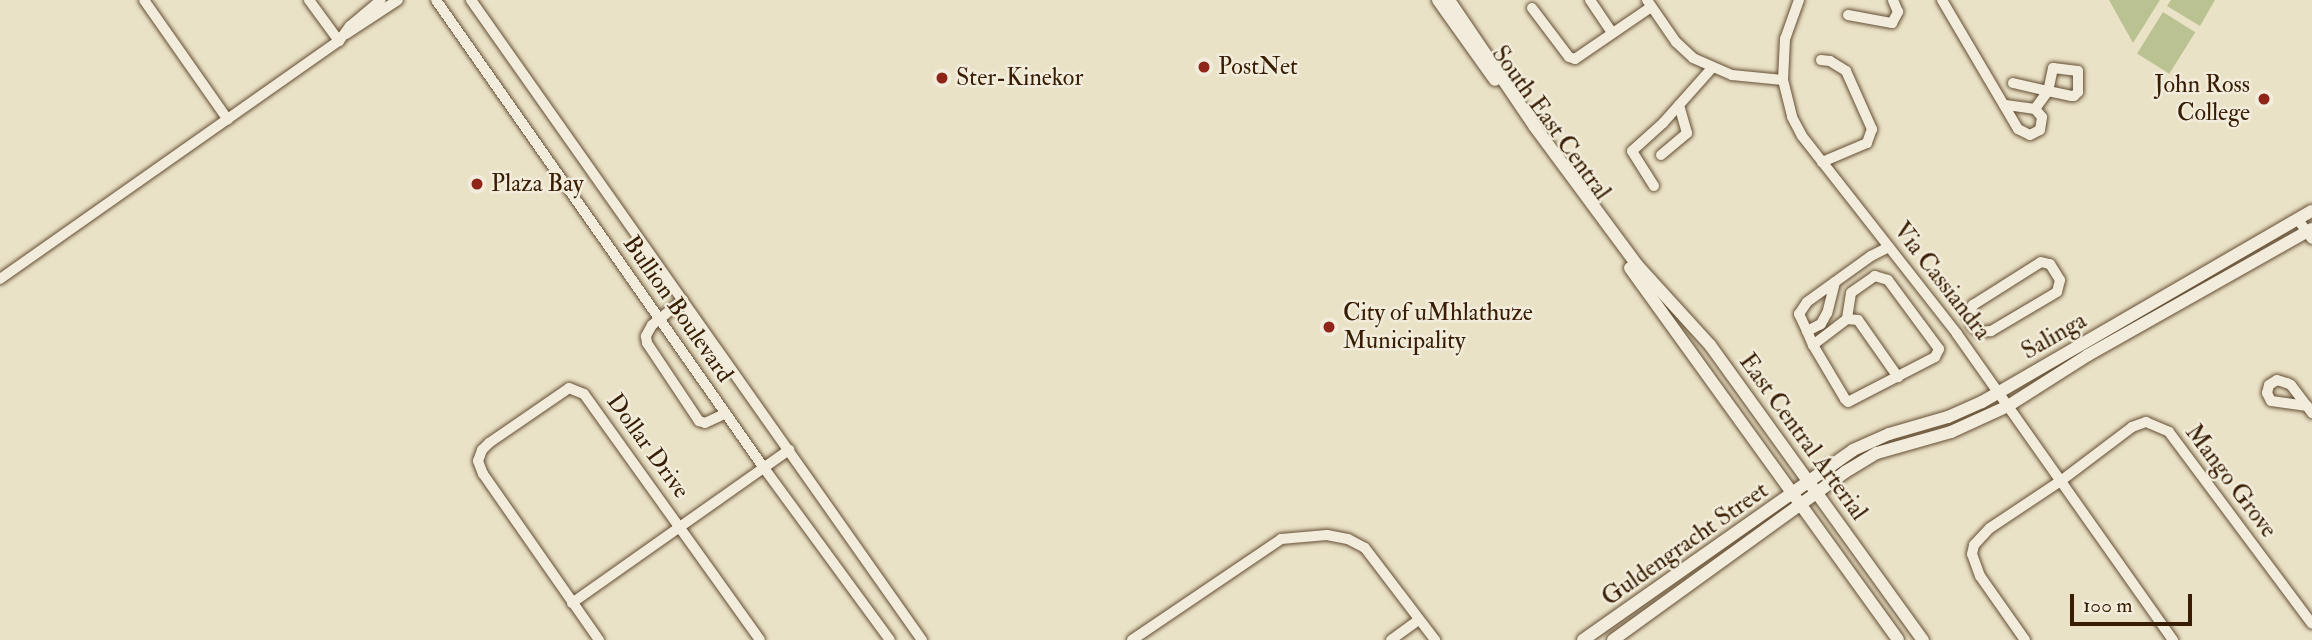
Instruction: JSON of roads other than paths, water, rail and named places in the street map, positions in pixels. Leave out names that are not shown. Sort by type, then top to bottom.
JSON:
[{"type":"street","points":[[144,0],[228,120]]},
{"type":"street","points":[[309,0],[342,38]]},
{"type":"street","points":[[342,38],[350,26],[381,0]]},
{"type":"street","points":[[0,279],[398,0]]},
{"type":"street","name":"Bullion Boulevard","points":[[436,0],[764,468],[890,640]]},
{"type":"street","name":"Bullion Boulevard","points":[[471,0],[922,640]]},
{"type":"street","name":"South East Central","points":[[1438,0],[1635,268]]},
{"type":"street","name":"South East Central","points":[[1449,0],[1635,268]]},
{"type":"street","points":[[1590,0],[1612,33]]},
{"type":"street","name":"Via Cassiandra","points":[[1799,0],[1785,39],[1783,80],[1792,117],[1822,162],[2000,393],[2173,640]]},
{"type":"street","points":[[1848,15],[1892,23],[1898,12],[1893,0]]},
{"type":"street","points":[[1942,0],[2007,106],[2018,129],[2030,135],[2036,134],[2042,126],[2042,117],[2035,109],[2007,106]]},
{"type":"street","points":[[1532,8],[1572,59],[1612,33],[1649,3],[1676,43],[1693,58],[1732,75],[1783,80]]},
{"type":"street","points":[[1821,60],[1830,61],[1846,71],[1872,129],[1867,143],[1822,162]]},
{"type":"street","points":[[1654,186],[1632,151],[1712,68]]},
{"type":"street","points":[[2013,83],[2048,91],[2035,109]]},
{"type":"street","points":[[1661,155],[1687,133],[1679,105]]},
{"type":"street","name":"Salinga","points":[[1811,482],[1861,446],[1889,434],[1966,411],[2000,393],[2312,211]]},
{"type":"street","points":[[2299,221],[2310,233]]},
{"type":"street","name":"Salinga","points":[[1819,494],[1845,472],[1877,453],[1951,432],[2008,405],[2088,355],[2310,233]]},
{"type":"street","points":[[1847,319],[1849,299],[1854,289],[1875,276],[1888,280],[1939,349],[1934,358],[1848,402],[1813,345],[1799,314],[1807,302],[1871,256],[1889,247]]},
{"type":"street","points":[[2041,262],[2050,264],[2060,280],[2057,292],[1991,331],[1985,333],[1972,326],[1969,317],[1973,305],[2041,262]]},
{"type":"street","name":"East Central Arterial","points":[[1635,268],[1710,345],[1923,640]]},
{"type":"street","name":"East Central Arterial","points":[[1635,268],[1898,640]]},
{"type":"street","points":[[1807,331],[1821,324],[1828,313],[1835,282]]},
{"type":"street","points":[[683,300],[659,317],[648,332],[647,343],[689,409],[702,423],[726,413]]},
{"type":"street","points":[[1813,345],[1847,319],[1858,320],[1898,377]]},
{"type":"street","points":[[1957,334],[1972,326]]},
{"type":"street","name":"Dollar Drive","points":[[598,640],[482,474],[478,461],[481,450],[489,443],[551,397],[569,388],[584,394],[760,640]]},
{"type":"street","name":"Mango Grove","points":[[2062,480],[2132,427],[2146,422],[2160,426],[2195,466],[2312,624]]},
{"type":"street","points":[[572,603],[789,450]]},
{"type":"street","points":[[2025,640],[1980,576],[1972,554],[1980,536],[1990,527],[2062,480]]},
{"type":"street","name":"Guldengracht Street","points":[[1583,640],[1811,482]]},
{"type":"street","name":"Guldengracht Street","points":[[1613,640],[1819,494]]},
{"type":"street","points":[[1132,640],[1267,547],[1294,535],[1339,537],[1365,548],[1435,640]]},
{"type":"street","points":[[1391,640],[1419,620]]},
{"type":"place","name":"PostNet","points":[[1204,67]]},
{"type":"place","name":"Ster-Kinekor","points":[[942,78]]},
{"type":"place","name":"John Ross College","points":[[2264,99]]},
{"type":"place","name":"Plaza Bay","points":[[477,184]]},
{"type":"place","name":"City of uMhlathuze Municipality","points":[[1329,327]]}]
